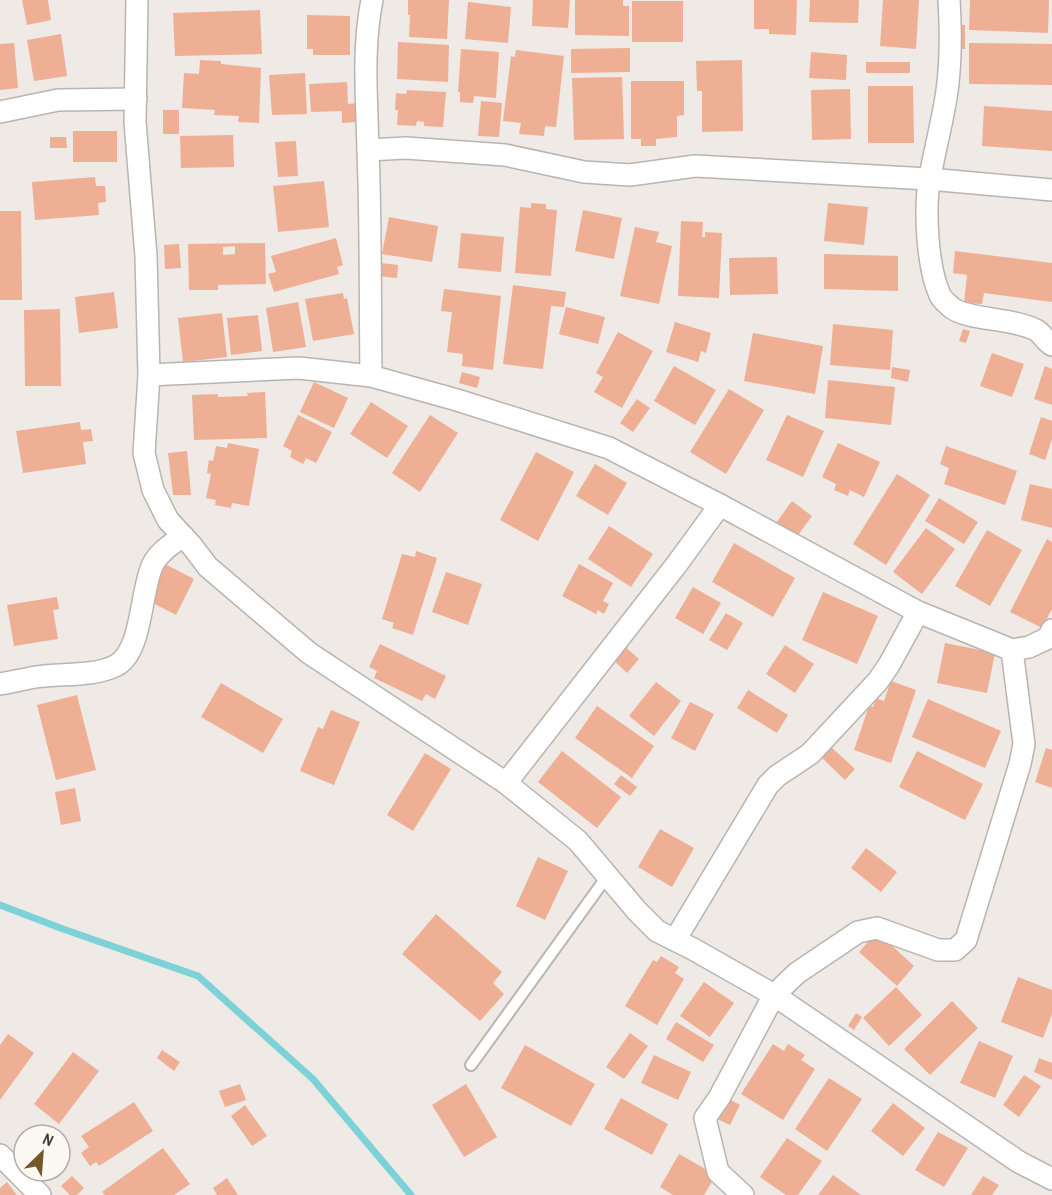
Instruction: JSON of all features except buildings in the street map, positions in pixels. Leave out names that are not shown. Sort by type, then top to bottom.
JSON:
[{"type":"street","points":[[137,0],[135,122],[146,256],[149,375],[144,453],[153,490],[168,520],[208,567],[309,653],[506,783],[578,841],[636,911],[657,932],[774,995],[1019,1162],[1052,1179]]},
{"type":"street","points":[[371,376],[368,150],[365,98],[368,24],[372,0]]},
{"type":"street","points":[[949,0],[952,44],[947,89],[941,129],[929,179],[927,230],[934,278],[940,297],[955,310],[1035,329],[1052,345]]},
{"type":"street","points":[[0,112],[58,100],[136,99]]},
{"type":"street","points":[[368,150],[406,148],[505,155],[584,172],[630,175],[695,166],[929,179],[1052,190]]},
{"type":"street","points":[[149,375],[299,368],[371,376],[457,400],[609,448],[918,612],[1012,650],[1029,647],[1048,638],[1052,630]]},
{"type":"street","points":[[506,783],[677,564],[720,505]]},
{"type":"street","points":[[0,684],[36,677],[93,672],[116,666],[132,647],[153,564],[164,550],[183,536]]},
{"type":"street","points":[[675,940],[768,785],[777,776],[810,754],[878,681],[918,612]]},
{"type":"street","points":[[742,1195],[718,1172],[705,1118],[719,1098],[774,995],[797,974],[858,932],[877,928],[938,950],[955,950],[966,940],[1020,764],[1024,744],[1012,650]]},
{"type":"street","points":[[0,1155],[40,1195]]},
{"type":"lane","points":[[471,1065],[608,875]]},
{"type":"waterway","points":[[0,905],[198,976],[313,1079],[411,1195]]}]
